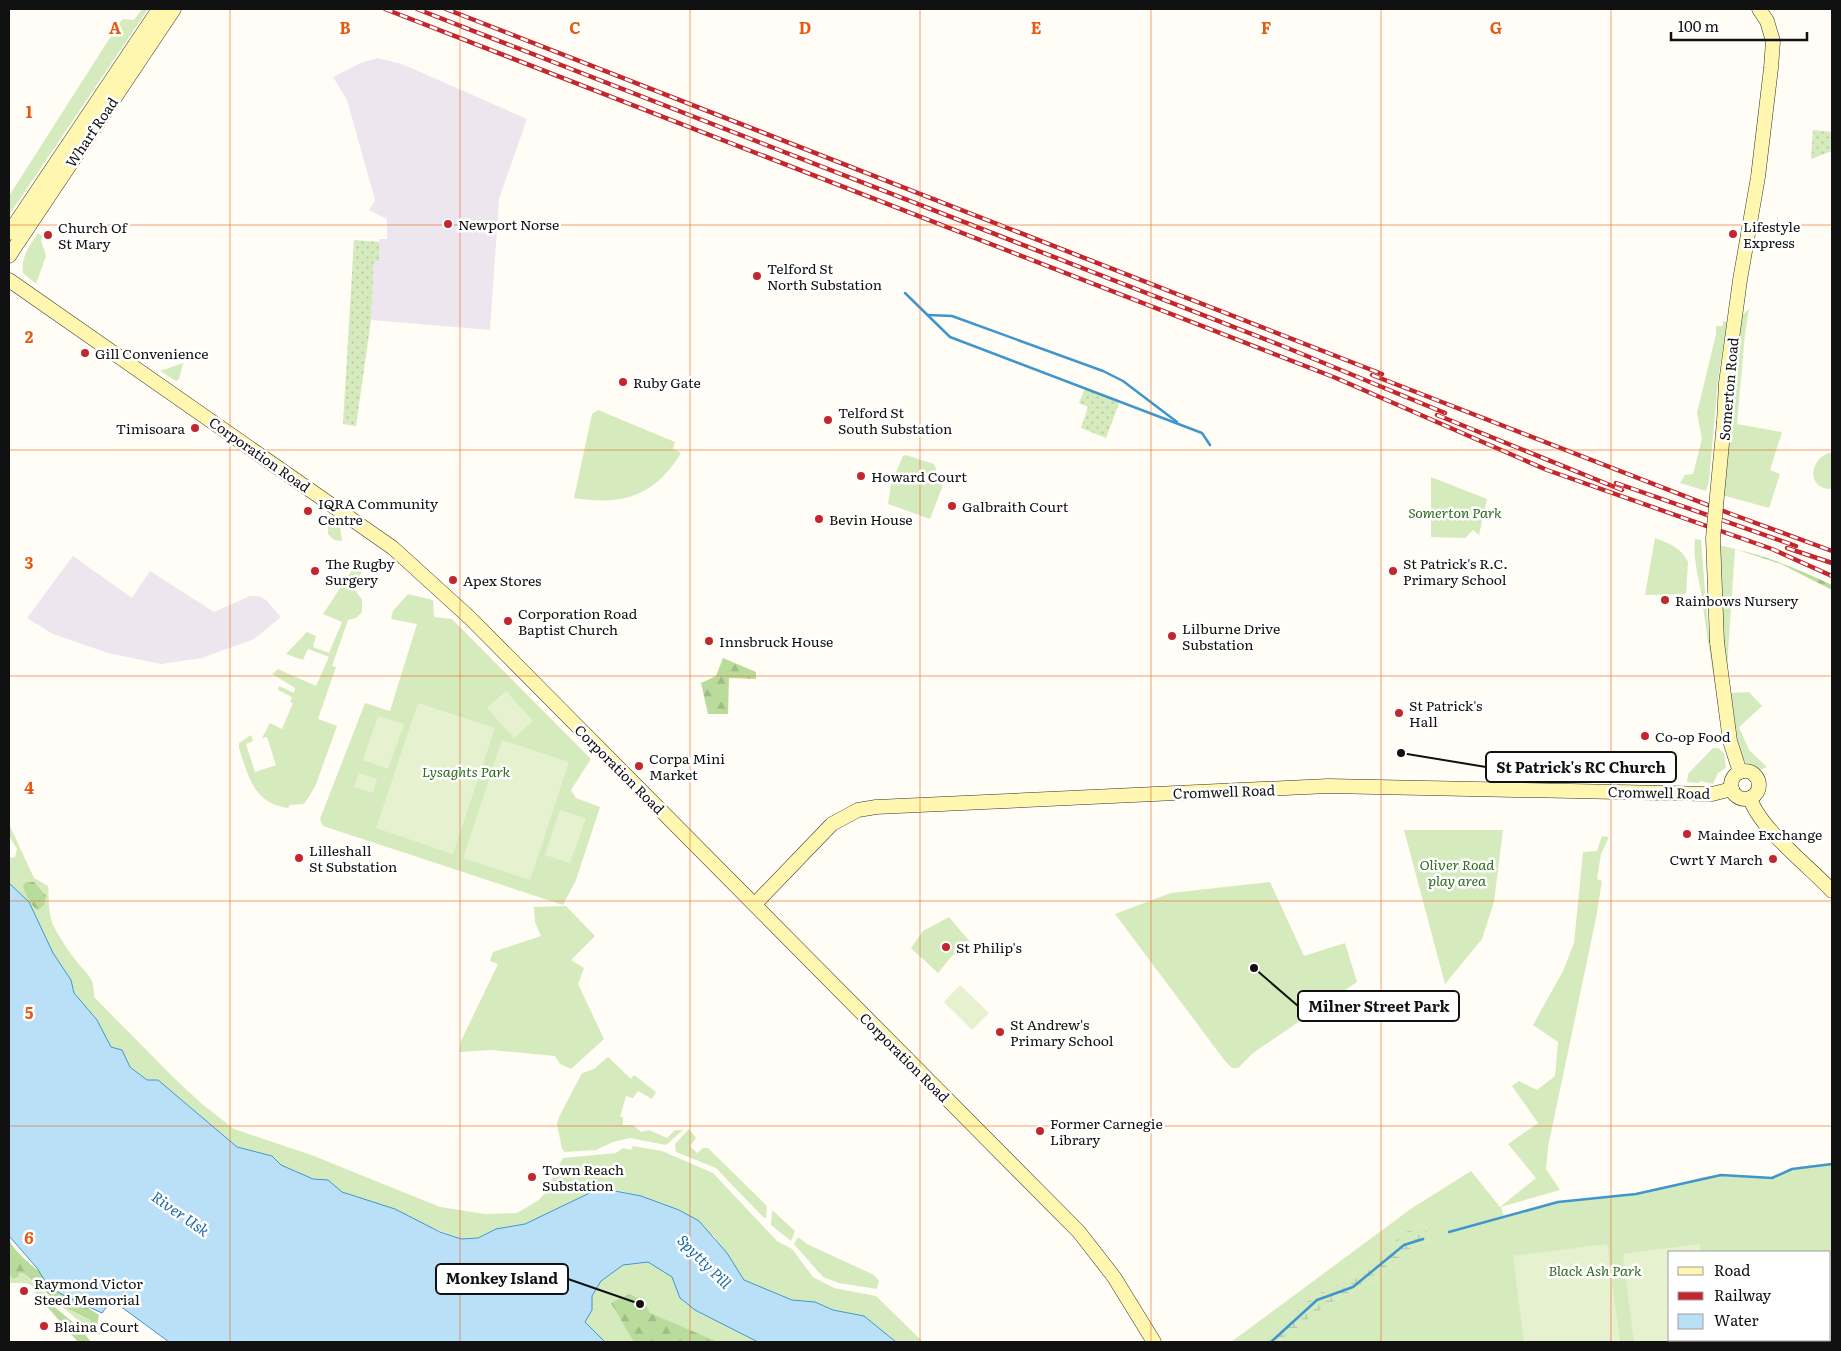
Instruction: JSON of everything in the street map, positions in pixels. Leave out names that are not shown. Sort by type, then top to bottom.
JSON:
[{"type":"street","name":"Wharf Road","points":[[9,256],[15,235],[159,9]]},
{"type":"street","name":"Wharf Road","points":[[15,235],[174,9]]},
{"type":"street","name":"Somerton Road","points":[[1740,772],[1730,742],[1717,642],[1713,538],[1726,383],[1740,280],[1758,177],[1771,68],[1773,41],[1767,21],[1759,9]]},
{"type":"street","name":"Corporation Road","points":[[9,280],[393,548],[470,618],[1079,1232],[1114,1277],[1154,1342]]},
{"type":"street","points":[[1740,772],[1749,772],[1758,781],[1758,789],[1750,798],[1741,799],[1732,789],[1732,781],[1740,772]]},
{"type":"street","name":"Cromwell Road","points":[[754,904],[832,824],[858,810],[876,807],[1328,786],[1706,794],[1732,789]]},
{"type":"street","points":[[1750,798],[1764,822],[1832,891]]},
{"type":"shaded area","points":[[378,58],[402,64],[527,119],[499,199],[490,330],[371,320],[374,261],[379,261],[379,239],[387,239],[387,219],[369,210],[375,200],[347,100],[333,77],[363,62]]},
{"type":"shaded area","points":[[73,556],[132,598],[150,571],[214,612],[250,596],[259,596],[266,600],[281,617],[254,639],[202,658],[161,664],[108,653],[53,634],[27,618]]},
{"type":"green space","points":[[142,9],[148,9],[9,215],[9,196],[120,22],[123,19],[134,20]]},
{"type":"green space","points":[[1813,130],[1832,132],[1832,151],[1811,159]]},
{"type":"green space","points":[[38,233],[42,236],[41,240],[46,256],[36,284],[23,273],[23,262],[26,252]]},
{"type":"green space","points":[[354,240],[379,242],[379,261],[374,261],[371,320],[356,426],[343,424]]},
{"type":"green space","points":[[1749,309],[1737,424],[1782,432],[1770,470],[1780,474],[1769,508],[1722,495],[1727,428],[1740,317]]},
{"type":"green space","points":[[1723,321],[1727,322],[1718,380],[1709,481],[1706,491],[1680,483],[1685,475],[1693,474],[1702,439],[1697,413],[1716,334],[1716,326],[1723,326]]},
{"type":"green space","points":[[183,363],[179,379],[176,381],[160,371]]},
{"type":"green space","points":[[1085,388],[1120,401],[1106,438],[1081,428],[1088,407],[1079,403]]},
{"type":"green space","points":[[598,410],[675,442],[673,449],[681,453],[671,468],[660,479],[636,495],[622,499],[607,500],[574,498],[592,414]]},
{"type":"green space","points":[[1832,452],[1832,489],[1824,488],[1818,484],[1814,479],[1813,473],[1818,460]]},
{"type":"green space","points":[[906,455],[934,464],[943,485],[930,519],[888,504],[891,484],[903,456]]},
{"type":"green space","name":"Somerton Park","points":[[1431,477],[1487,499],[1479,535],[1473,530],[1465,538],[1431,537]]},
{"type":"green space","points":[[335,517],[339,519],[342,541],[334,540],[328,534],[328,522]]},
{"type":"green space","points":[[1655,538],[1674,547],[1682,553],[1688,562],[1686,594],[1645,595]]},
{"type":"green space","points":[[1695,539],[1701,540],[1707,616],[1721,723],[1696,566]]},
{"type":"green space","points":[[1719,545],[1735,549],[1727,668],[1721,604]]},
{"type":"green space","points":[[1735,549],[1773,560],[1796,569],[1832,585],[1832,590],[1781,564]]},
{"type":"green space","points":[[366,559],[355,590],[362,600],[362,612],[356,618],[348,620],[332,666],[336,667],[318,719],[337,726],[315,787],[304,804],[290,805],[288,808],[277,805],[267,801],[254,787],[249,778],[239,743],[251,735],[253,741],[246,744],[255,772],[276,765],[267,737],[262,738],[270,723],[282,729],[293,703],[290,702],[292,697],[278,690],[279,686],[294,693],[295,688],[272,674],[278,669],[316,686],[329,657],[308,649],[303,660],[286,654],[307,632],[316,636],[313,647],[329,653],[342,622],[323,614],[358,561]]},
{"type":"green space","name":"Lysaghts Park","points":[[408,594],[433,600],[434,617],[452,619],[591,759],[571,790],[576,798],[600,807],[576,880],[563,905],[323,826],[320,819],[365,703],[390,711],[417,624],[391,619],[393,611]]},
{"type":"green space","points":[[723,658],[756,672],[756,679],[729,678],[728,714],[708,714],[701,683],[716,676]]},
{"type":"green space","points":[[506,691],[533,721],[514,738],[487,708]]},
{"type":"green space","points":[[1749,692],[1762,706],[1739,727],[1749,750],[1767,767],[1762,769],[1752,767],[1744,760],[1735,739],[1730,693]]},
{"type":"green space","points":[[418,703],[495,728],[453,854],[376,828]]},
{"type":"green space","points":[[378,716],[404,724],[388,769],[363,760]]},
{"type":"green space","points":[[502,740],[569,762],[530,880],[463,858]]},
{"type":"green space","points":[[1713,748],[1718,748],[1724,753],[1726,768],[1718,773],[1713,784],[1701,781],[1698,783],[1687,782],[1688,774]]},
{"type":"green space","points":[[359,773],[377,779],[373,793],[354,787]]},
{"type":"green space","points":[[560,810],[586,818],[570,863],[545,855]]},
{"type":"green space","points":[[9,824],[34,878],[48,886],[49,910],[53,925],[68,950],[91,979],[94,997],[174,1078],[202,1104],[234,1129],[314,1156],[440,1207],[485,1214],[517,1213],[539,1200],[563,1158],[616,1153],[623,1148],[631,1150],[633,1146],[662,1151],[713,1173],[777,1241],[792,1249],[813,1277],[834,1288],[876,1296],[923,1342],[896,1342],[864,1316],[833,1310],[815,1302],[792,1300],[756,1287],[744,1280],[714,1236],[641,1196],[600,1188],[525,1224],[496,1229],[478,1238],[461,1239],[342,1192],[328,1180],[313,1179],[281,1165],[272,1156],[237,1147],[158,1080],[147,1080],[130,1067],[122,1051],[111,1047],[97,1020],[74,993],[71,980],[53,953],[29,902],[9,883],[9,858],[15,857],[17,849],[9,836]]},
{"type":"green space","name":"Oliver Road play area","points":[[1404,830],[1503,830],[1494,902],[1482,939],[1445,984]]},
{"type":"green space","name":"Black Ash Park","points":[[1602,836],[1609,837],[1601,854],[1597,879],[1602,881],[1596,918],[1548,1147],[1546,1169],[1560,1190],[1501,1207],[1504,1217],[1558,1202],[1636,1194],[1704,1177],[1721,1175],[1772,1178],[1792,1169],[1832,1164],[1832,1342],[1278,1342],[1327,1305],[1375,1280],[1414,1246],[1430,1241],[1426,1227],[1422,1224],[1407,1232],[1356,1272],[1310,1299],[1260,1342],[1231,1342],[1412,1208],[1471,1171],[1500,1207],[1536,1178],[1508,1144],[1538,1123],[1512,1086],[1519,1081],[1537,1090],[1555,1076],[1558,1042],[1533,1025],[1563,971],[1574,943],[1583,852],[1597,851]]},
{"type":"green space","points":[[26,882],[34,882],[46,896],[44,905],[38,910],[25,893],[23,886]]},
{"type":"green space","points":[[1270,882],[1304,956],[1345,943],[1357,982],[1253,1053],[1238,1068],[1232,1068],[1115,914],[1171,893]]},
{"type":"green space","points":[[566,906],[595,936],[571,960],[584,968],[578,984],[604,1039],[571,1069],[560,1064],[555,1056],[492,1050],[459,1052],[461,1041],[498,964],[490,961],[493,952],[541,936],[535,922],[534,907]]},
{"type":"green space","points":[[949,917],[970,942],[951,957],[938,973],[911,948],[923,931]]},
{"type":"green space","points":[[960,985],[989,1013],[972,1030],[944,1002]]},
{"type":"green space","points":[[608,1057],[631,1079],[634,1075],[656,1092],[652,1099],[638,1091],[633,1098],[626,1096],[620,1117],[623,1117],[623,1125],[633,1125],[641,1132],[649,1130],[667,1138],[675,1130],[683,1130],[666,1145],[630,1138],[613,1142],[596,1150],[565,1152],[562,1149],[557,1124],[559,1117],[582,1073],[594,1069]]},
{"type":"green space","points":[[689,1129],[696,1138],[690,1146],[697,1153],[703,1148],[708,1148],[767,1206],[766,1218],[716,1168],[676,1152],[675,1144]]},
{"type":"green space","points":[[772,1210],[795,1231],[791,1241],[771,1225]]},
{"type":"green space","points":[[1422,1224],[1426,1227],[1430,1241],[1414,1246],[1375,1280],[1327,1305],[1278,1342],[1260,1342],[1310,1299],[1356,1272],[1406,1232]]},
{"type":"green space","points":[[798,1237],[807,1244],[874,1275],[879,1281],[877,1289],[839,1283],[823,1277],[794,1244]]},
{"type":"green space","points":[[9,1239],[13,1247],[34,1268],[99,1315],[97,1326],[92,1326],[90,1320],[64,1307],[23,1273],[19,1273],[18,1277],[13,1279],[9,1273]]},
{"type":"green space","points":[[1607,1244],[1620,1342],[1524,1342],[1513,1256]]},
{"type":"green space","points":[[1700,1244],[1701,1251],[1668,1251],[1668,1341],[1712,1342],[1634,1342],[1623,1254]]},
{"type":"green space","points":[[648,1262],[672,1277],[680,1298],[695,1310],[758,1342],[605,1342],[585,1322],[592,1310],[592,1296],[601,1281],[623,1265]]},
{"type":"green space","points":[[9,1273],[14,1279],[19,1273],[23,1273],[40,1289],[77,1314],[90,1320],[94,1327],[101,1328],[105,1334],[92,1334],[59,1305],[35,1293],[31,1285],[10,1283]]},
{"type":"green space","points":[[630,1294],[644,1301],[650,1313],[718,1342],[634,1342],[611,1303]]},
{"type":"green space","points":[[45,1299],[81,1329],[91,1342],[78,1342],[42,1301]]},
{"type":"water","points":[[9,883],[29,902],[53,953],[71,980],[74,993],[97,1020],[111,1047],[122,1050],[130,1067],[147,1080],[158,1080],[237,1147],[272,1156],[281,1165],[313,1179],[328,1180],[342,1192],[395,1209],[440,1232],[461,1239],[478,1238],[496,1229],[525,1224],[600,1188],[641,1196],[679,1210],[699,1221],[727,1253],[744,1280],[792,1300],[815,1302],[833,1310],[864,1316],[896,1342],[758,1342],[695,1310],[680,1298],[672,1277],[648,1262],[623,1265],[601,1281],[592,1296],[592,1310],[585,1322],[605,1342],[169,1342],[112,1300],[102,1313],[61,1294],[45,1281],[37,1268],[9,1236]]},
{"type":"waterway","points":[[905,293],[950,337],[1202,433],[1210,445]]},
{"type":"waterway","points":[[928,315],[952,316],[1103,371],[1123,381],[1177,422]]},
{"type":"waterway","points":[[1449,1232],[1558,1202],[1636,1194],[1721,1175],[1772,1178],[1792,1169],[1832,1164]]},
{"type":"waterway","points":[[1271,1342],[1317,1300],[1353,1287],[1404,1245],[1423,1239]]},
{"type":"railway","points":[[385,9],[1336,378],[1547,470],[1772,549],[1832,576]]},
{"type":"railway","points":[[417,9],[1285,347],[1445,413]]},
{"type":"railway","points":[[446,9],[1382,374]]},
{"type":"railway","points":[[1372,375],[1731,514],[1832,551]]},
{"type":"railway","points":[[1437,415],[1622,490]]},
{"type":"railway","points":[[1616,483],[1796,546]]},
{"type":"railway","points":[[1787,548],[1832,563]]},
{"type":"place","name":"Newport Norse","points":[[448,224]]},
{"type":"place","name":"Lifestyle Express","points":[[1733,234]]},
{"type":"place","name":"Church Of St Mary","points":[[48,235]]},
{"type":"place","name":"Telford St North Substation","points":[[757,276]]},
{"type":"place","name":"Gill Convenience","points":[[85,353]]},
{"type":"place","name":"Ruby Gate","points":[[623,382]]},
{"type":"place","name":"Telford St South Substation","points":[[828,420]]},
{"type":"place","name":"Timisoara","points":[[195,428]]},
{"type":"place","name":"Howard Court","points":[[861,476]]},
{"type":"place","name":"Galbraith Court","points":[[952,506]]},
{"type":"place","name":"IQRA Community Centre","points":[[308,511]]},
{"type":"place","name":"Bevin House","points":[[819,519]]},
{"type":"place","name":"The Rugby Surgery","points":[[315,571]]},
{"type":"place","name":"St Patrick's R.C. Primary School","points":[[1393,571]]},
{"type":"place","name":"Apex Stores","points":[[453,580]]},
{"type":"place","name":"Rainbows Nursery","points":[[1665,600]]},
{"type":"place","name":"Corporation Road Baptist Church","points":[[508,621]]},
{"type":"place","name":"Lilburne Drive Substation","points":[[1172,636]]},
{"type":"place","name":"Innsbruck House","points":[[709,641]]},
{"type":"place","name":"St Patrick's Hall","points":[[1399,713]]},
{"type":"place","name":"Co-op Food","points":[[1645,736]]},
{"type":"place","name":"St Patrick's RC Church","points":[[1401,753]]},
{"type":"place","name":"Corpa Mini Market","points":[[639,766]]},
{"type":"place","name":"Maindee Exchange","points":[[1687,834]]},
{"type":"place","name":"Lilleshall St Substation","points":[[299,858]]},
{"type":"place","name":"Cwrt Y March","points":[[1773,859]]},
{"type":"place","name":"St Philip's","points":[[946,947]]},
{"type":"place","name":"Milner Street Park","points":[[1254,968]]},
{"type":"place","name":"St Andrew's Primary School","points":[[1000,1032]]},
{"type":"place","name":"Former Carnegie Library","points":[[1040,1131]]},
{"type":"place","name":"Town Reach Substation","points":[[532,1177]]},
{"type":"place","name":"Raymond Victor Steed Memorial","points":[[24,1291]]},
{"type":"place","name":"Monkey Island","points":[[640,1304]]},
{"type":"place","name":"Blaina Court","points":[[44,1326]]},
{"type":"water label","name":"River Usk","points":[[181,1213]]},
{"type":"water label","name":"Spytty Pill","points":[[705,1261]]}]
